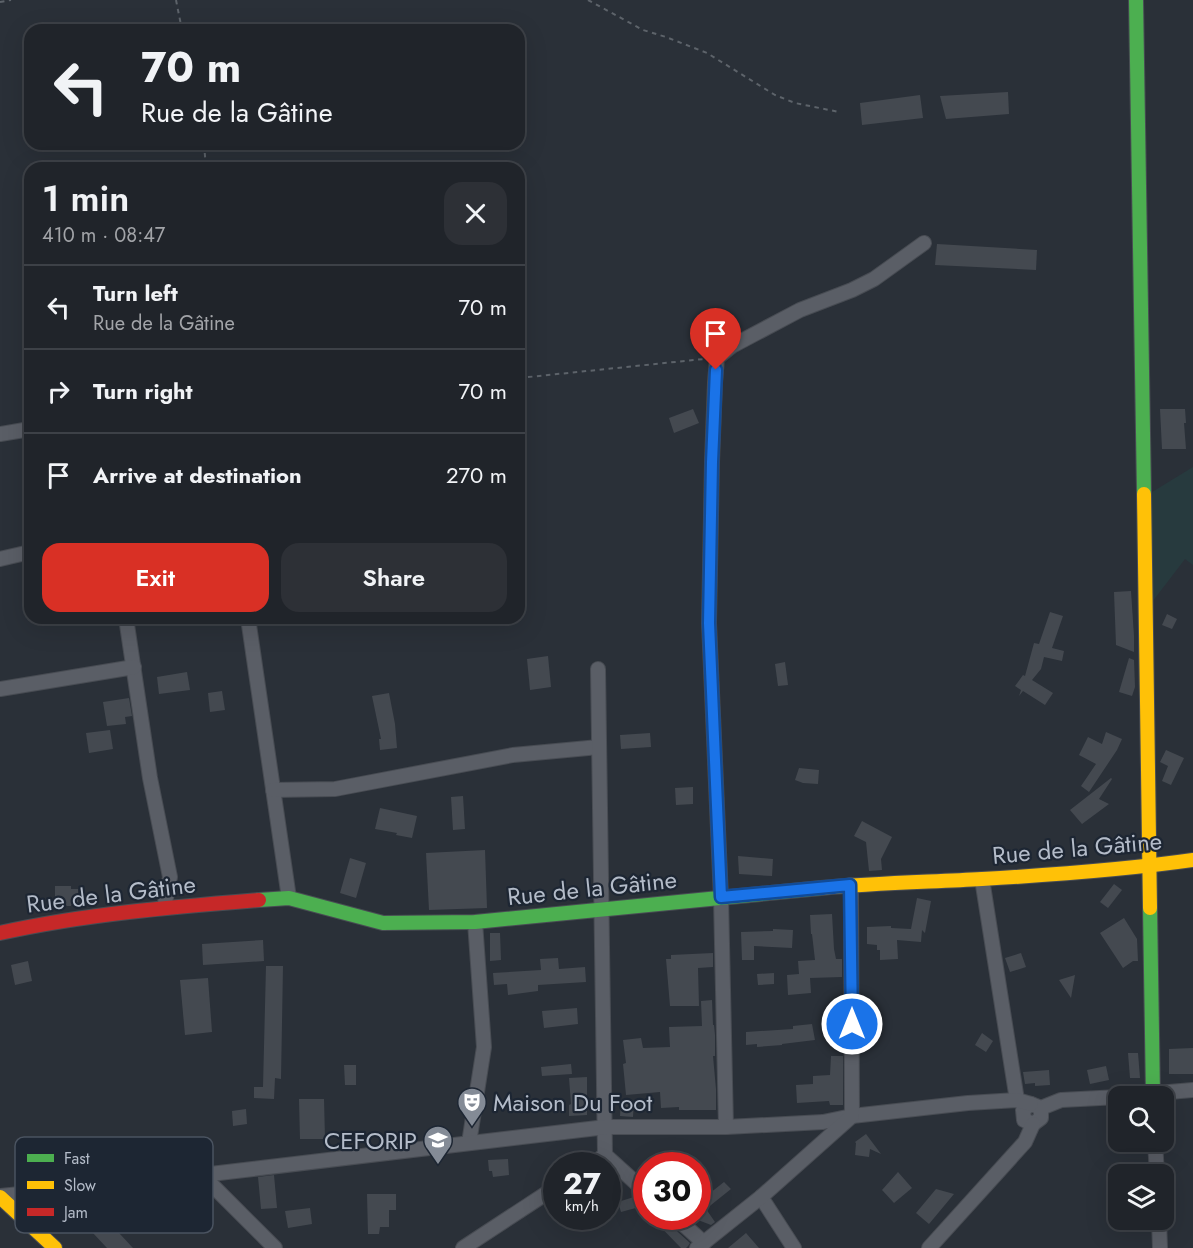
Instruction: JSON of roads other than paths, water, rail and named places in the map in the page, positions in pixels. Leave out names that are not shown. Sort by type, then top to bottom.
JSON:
[{"type":"main road","points":[[1136,0],[1153,1086]]},
{"type":"main road","name":"Rue de la Gâtine","points":[[0,933],[32,926],[164,908],[289,898],[383,923],[475,922],[850,885],[982,879],[1150,866],[1193,860]]},
{"type":"main road","points":[[0,1197],[15,1211]]},
{"type":"main road","points":[[39,1233],[55,1248]]},
{"type":"street","points":[[726,1127],[721,897],[709,623],[712,462],[717,358],[732,346],[800,310],[874,279],[924,243]]},
{"type":"street","points":[[0,434],[24,430]]},
{"type":"street","points":[[0,559],[24,553]]},
{"type":"street","points":[[127,624],[150,778],[170,877],[164,908]]},
{"type":"street","points":[[249,624],[289,898]]},
{"type":"street","points":[[0,689],[134,667]]},
{"type":"street","points":[[598,669],[605,1152]]},
{"type":"street","points":[[273,790],[335,789],[513,755],[599,747]]},
{"type":"street","points":[[982,879],[1017,1100]]},
{"type":"street","points":[[687,1230],[701,1245],[761,1197],[852,1116],[850,885]]},
{"type":"street","points":[[469,1143],[484,1047],[475,922]]},
{"type":"street","points":[[1174,1093],[1193,1090]]},
{"type":"street","points":[[928,1248],[1025,1142],[1033,1124],[1024,1120],[1023,1110],[1061,1101],[1108,1098]]},
{"type":"street","points":[[213,1174],[606,1127],[726,1127],[823,1122],[852,1116],[1017,1100],[1036,1106]]},
{"type":"street","points":[[621,1169],[633,1180]]},
{"type":"street","points":[[213,1186],[275,1248]]},
{"type":"street","points":[[0,1197],[15,1195]]},
{"type":"street","points":[[463,1248],[543,1196]]},
{"type":"street","points":[[761,1197],[794,1248]]},
{"type":"street","points":[[1159,1230],[1160,1248]]},
{"type":"place","name":"Maison Du Foot","points":[[472,1128]]},
{"type":"place","name":"CEFORIP","points":[[438,1166]]}]
